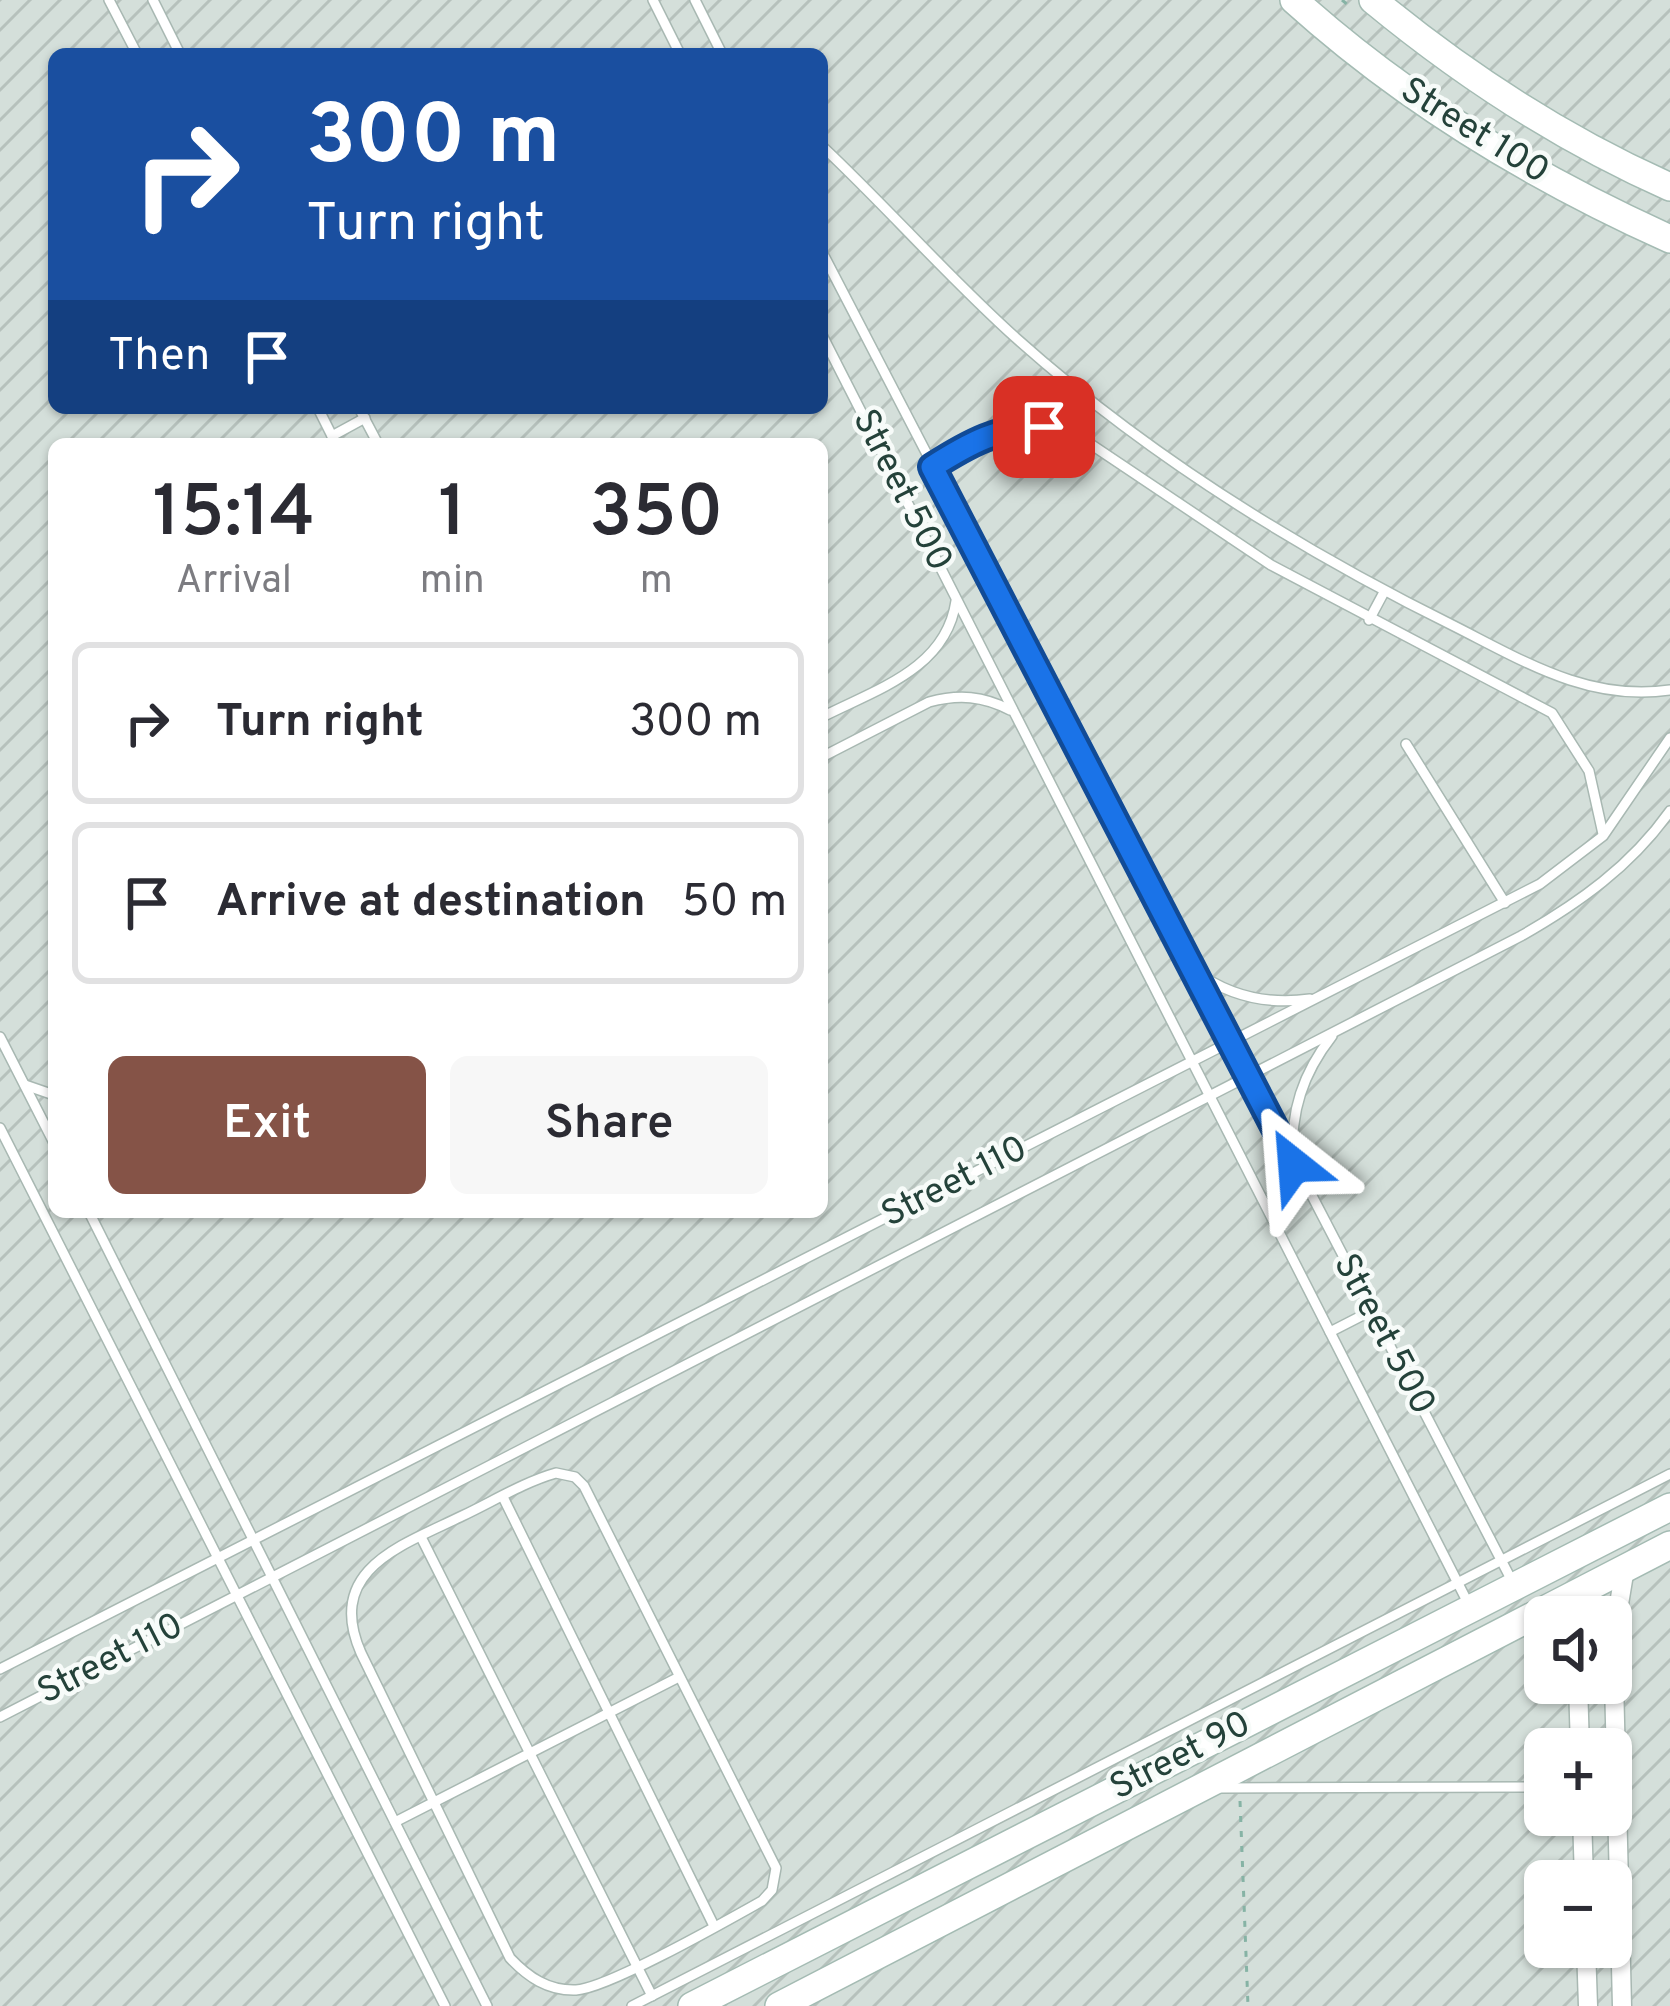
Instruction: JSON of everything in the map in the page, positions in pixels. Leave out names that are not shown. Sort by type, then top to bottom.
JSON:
[{"type":"street","name":"Street 100","points":[[1294,0],[1393,82],[1473,137],[1670,239]]},
{"type":"street","name":"Street 100","points":[[1372,0],[1516,104],[1670,187]]},
{"type":"street","name":"Street 90","points":[[692,2006],[1508,1573],[1670,1507]]},
{"type":"street","name":"Street 90","points":[[1589,1596],[1625,1568],[1670,1545]]},
{"type":"street","points":[[1622,2006],[1613,1640],[1625,1568]]},
{"type":"street","name":"Street 90","points":[[778,2006],[1204,1788],[1524,1631]]},
{"type":"street","points":[[1587,1968],[1588,2006]]},
{"type":"lane","points":[[109,0],[133,48]]},
{"type":"lane","points":[[153,0],[177,48]]},
{"type":"lane","points":[[653,0],[677,48]]},
{"type":"lane","points":[[695,0],[719,48]]},
{"type":"lane","points":[[828,152],[974,300],[1108,415],[1204,484],[1384,592],[1569,681],[1626,693],[1670,689]]},
{"type":"lane","name":"Street 500","points":[[828,264],[1508,1573]]},
{"type":"lane","name":"Street 500","points":[[828,347],[1465,1596]]},
{"type":"lane","points":[[336,438],[361,414]]},
{"type":"lane","points":[[932,467],[1004,430],[1064,431],[1083,440],[1238,545],[1369,620],[1552,713],[1589,771],[1603,836]]},
{"type":"lane","points":[[1369,620],[1384,592]]},
{"type":"lane","points":[[828,714],[927,661],[948,634],[956,601]]},
{"type":"lane","points":[[828,754],[946,698],[980,698],[1012,711]]},
{"type":"lane","name":"Street 110","points":[[0,1669],[1505,903],[1556,873],[1603,836],[1670,738]]},
{"type":"lane","points":[[1406,744],[1505,903]]},
{"type":"lane","name":"Street 110","points":[[0,1717],[1521,936],[1583,898],[1638,850],[1670,812]]},
{"type":"lane","points":[[1192,968],[1221,987],[1254,999],[1287,1002],[1321,997]]},
{"type":"lane","points":[[1294,1165],[1292,1141],[1300,1094],[1308,1072],[1335,1032]]},
{"type":"lane","points":[[0,1037],[48,1131]]},
{"type":"lane","points":[[24,1084],[48,1092]]},
{"type":"lane","points":[[0,1128],[446,2006]]},
{"type":"lane","points":[[92,1218],[487,2006]]},
{"type":"lane","points":[[1330,1333],[1371,1311]]},
{"type":"lane","points":[[556,1473],[580,1481],[776,1868],[768,1896],[637,1965],[576,1990],[557,1988],[523,1972],[510,1958],[361,1653],[351,1619],[352,1601],[368,1569],[381,1557],[502,1497],[556,1473]]},
{"type":"lane","points":[[1508,1573],[1670,1474]]},
{"type":"lane","points":[[502,1497],[714,1926]]},
{"type":"lane","points":[[421,1537],[652,1996]]},
{"type":"lane","points":[[632,2006],[1465,1596]]},
{"type":"lane","points":[[395,1822],[680,1677]]},
{"type":"lane","points":[[1204,1788],[1524,1786]]},
{"type":"path","points":[[1239,1787],[1248,2006]]},
{"type":"shaded area","points":[[0,0],[1670,0],[1670,2006],[0,2006]]},
{"type":"route","points":[[1044,427],[1004,430],[932,467],[1294,1165]]}]
